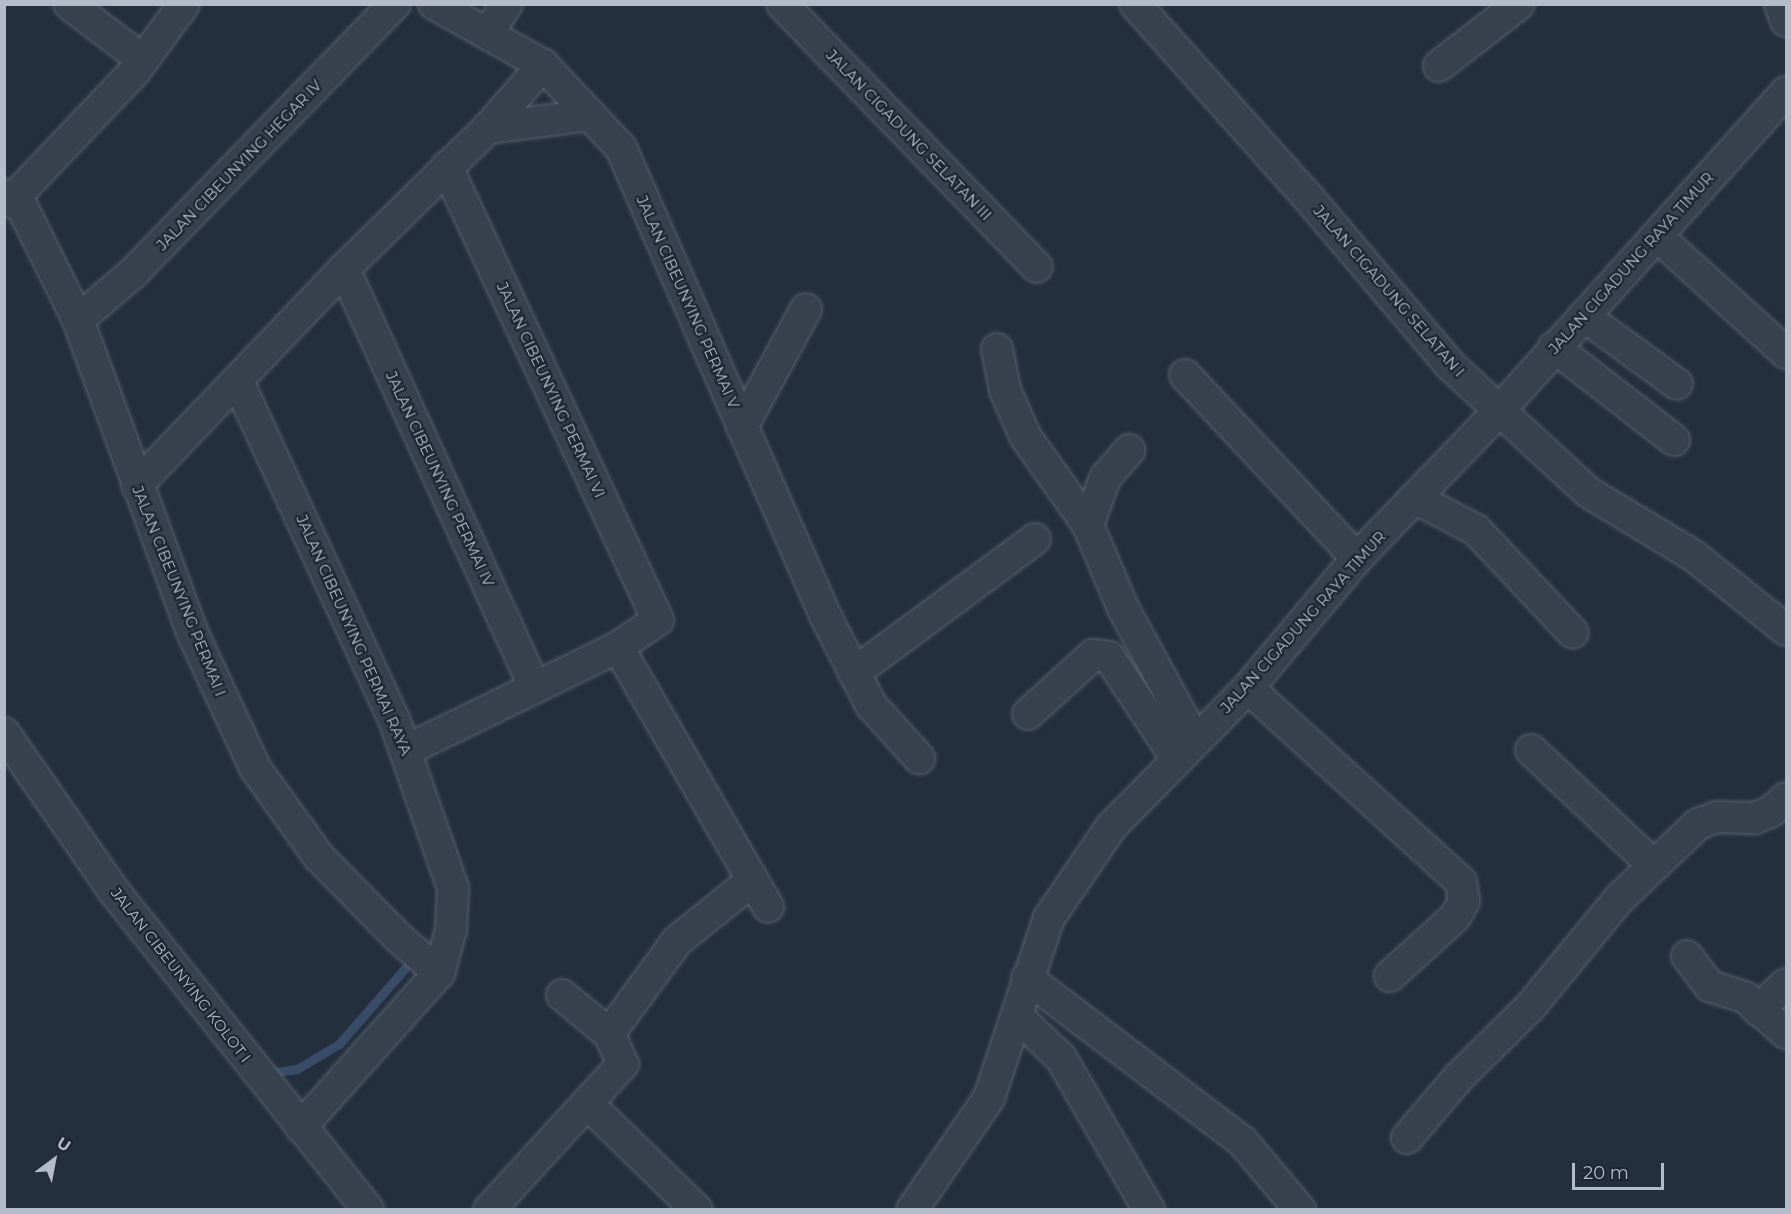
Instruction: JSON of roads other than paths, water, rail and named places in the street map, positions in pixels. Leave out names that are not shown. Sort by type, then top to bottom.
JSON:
[{"type":"street","points":[[69,4],[143,60]]},
{"type":"street","points":[[9,197],[143,60],[184,4]]},
{"type":"street","name":"JALAN CIBEUNYING HEGAR IV","points":[[78,320],[133,273],[395,4]]},
{"type":"street","name":"JALAN CIBEUNYING PERMAI V","points":[[434,4],[543,65],[621,148],[742,427],[854,673],[872,705],[919,758]]},
{"type":"street","points":[[488,33],[507,4]]},
{"type":"street","name":"JALAN CIGADUNG SELATAN III","points":[[782,4],[1037,267]]},
{"type":"street","name":"JALAN CIGADUNG SELATAN I","points":[[1135,4],[1306,195],[1450,365],[1588,492],[1694,556],[1786,630]]},
{"type":"street","points":[[1438,66],[1519,4]]},
{"type":"street","points":[[1780,4],[1786,21]]},
{"type":"street","points":[[137,485],[344,269],[488,128],[543,65]]},
{"type":"street","name":"JALAN CIGADUNG RAYA TIMUR","points":[[912,1209],[989,1098],[1017,1016],[1027,978],[1049,918],[1077,873],[1111,827],[1248,688],[1357,558],[1499,411],[1554,347],[1786,92]]},
{"type":"street","points":[[488,128],[590,115]]},
{"type":"street","name":"JALAN CIBEUNYING PERMAI VI","points":[[447,167],[658,620],[653,626],[618,647]]},
{"type":"street","name":"JALAN CIBEUNYING PERMAI I","points":[[9,197],[23,209],[78,320],[192,632],[255,768],[319,857],[398,938],[440,973]]},
{"type":"street","points":[[1657,236],[1786,353]]},
{"type":"street","name":"JALAN CIBEUNYING PERMAI IV","points":[[344,269],[535,688]]},
{"type":"street","points":[[742,427],[806,309]]},
{"type":"street","points":[[1584,316],[1677,384]]},
{"type":"street","points":[[1554,347],[1674,440]]},
{"type":"street","points":[[997,349],[1005,390],[1025,436],[1088,525],[1186,749]]},
{"type":"street","points":[[1185,375],[1357,558]]},
{"type":"street","name":"JALAN CIBEUNYING PERMAI RAYA","points":[[238,382],[407,750],[453,888],[451,930],[440,973],[301,1127]]},
{"type":"street","points":[[1088,525],[1104,478],[1129,450]]},
{"type":"street","points":[[1415,498],[1476,531],[1573,633]]},
{"type":"street","points":[[854,673],[1035,539]]},
{"type":"street","points":[[407,750],[618,647],[768,908]]},
{"type":"street","points":[[1028,714],[1093,655],[1109,657],[1186,749]]},
{"type":"street","points":[[1248,688],[1461,882],[1464,901],[1455,917],[1390,976]]},
{"type":"street","name":"JALAN CIBEUNYING KOLOT I","points":[[4,733],[113,890],[368,1209]]},
{"type":"street","points":[[1530,750],[1653,866]]},
{"type":"street","points":[[1407,1138],[1458,1078],[1531,1006],[1618,899],[1698,825],[1717,817],[1755,818],[1772,811],[1786,798]]},
{"type":"street","points":[[609,1034],[677,941],[753,880]]},
{"type":"street","points":[[1687,956],[1710,986],[1746,998],[1786,1032]]},
{"type":"street","points":[[1027,978],[1243,1142],[1300,1209]]},
{"type":"street","points":[[1758,1010],[1786,984]]},
{"type":"street","points":[[500,1206],[623,1064],[609,1034],[562,995]]},
{"type":"street","points":[[1017,1016],[1061,1058],[1149,1209]]},
{"type":"street","points":[[587,1103],[697,1209]]},
{"type":"waterway","points":[[268,1068],[276,1072],[297,1069],[339,1044],[412,960]]}]
